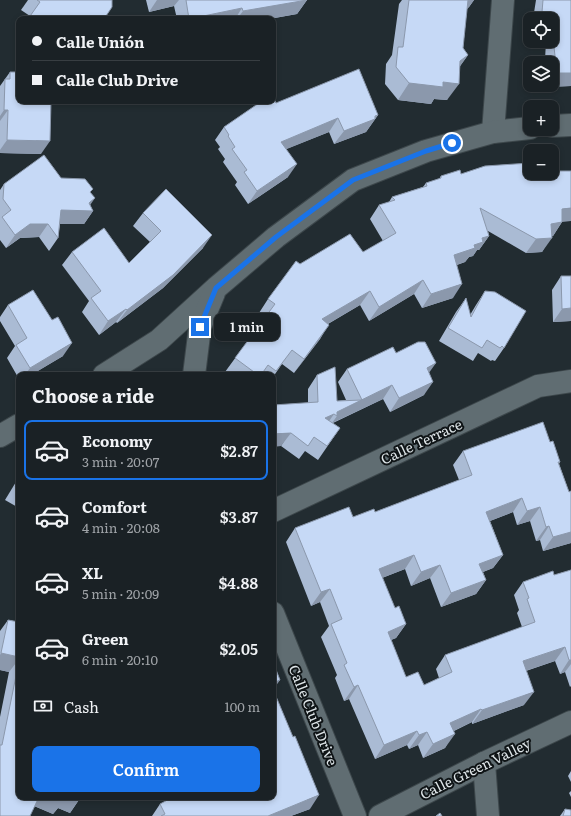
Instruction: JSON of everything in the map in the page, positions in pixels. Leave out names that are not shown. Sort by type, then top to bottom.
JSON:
[{"type":"street","points":[[492,132],[503,0]]},
{"type":"street","points":[[559,126],[571,125]]},
{"type":"street","points":[[109,372],[159,340],[216,288],[276,237],[353,180],[426,151],[492,132],[523,129]]},
{"type":"street","points":[[194,372],[200,327],[216,288]]},
{"type":"street","name":"Calle Terrace","points":[[276,510],[538,386],[571,381]]},
{"type":"street","points":[[0,436],[16,427]]},
{"type":"street","name":"Calle Club Drive","points":[[276,620],[355,816]]},
{"type":"street","name":"Calle Green Valley","points":[[380,816],[484,763],[571,722]]},
{"type":"street","points":[[484,763],[488,816]]},
{"type":"building","points":[[37,0],[112,0],[112,7],[106,16],[30,16],[40,2]]},
{"type":"building","points":[[186,0],[307,0],[243,11],[242,8],[203,16],[189,16]]},
{"type":"building","points":[[409,0],[468,0],[463,48],[468,55],[460,61],[459,84],[443,82],[443,87],[409,83],[396,67],[398,47],[403,47]]},
{"type":"building","points":[[543,0],[571,0],[571,73],[559,73],[559,56],[555,56],[554,48],[559,48],[559,12],[542,12]]},
{"type":"building","points":[[359,69],[378,115],[375,116],[375,119],[344,131],[338,118],[281,142],[297,164],[257,191],[244,172],[247,170],[232,149],[235,147],[224,127],[258,104],[276,103]]},
{"type":"building","points":[[10,72],[16,72],[16,104],[51,104],[50,141],[7,140],[8,110],[4,110],[5,79],[10,79]]},
{"type":"building","points":[[44,155],[61,178],[85,179],[93,189],[90,192],[95,198],[89,203],[93,211],[61,210],[58,238],[48,224],[30,224],[15,235],[2,217],[11,210],[3,199],[4,184]]},
{"type":"building","points":[[523,163],[523,180],[559,180],[559,171],[571,171],[571,208],[562,209],[562,222],[551,224],[552,238],[536,239],[480,208],[489,236],[482,238],[483,242],[474,245],[475,248],[454,255],[462,284],[431,294],[423,280],[379,307],[370,291],[322,319],[329,325],[304,359],[292,350],[276,371],[268,365],[263,372],[254,372],[235,358],[275,304],[268,299],[296,261],[300,264],[350,234],[363,252],[396,233],[379,205],[395,200],[392,197],[427,186],[426,183],[441,178],[441,176],[460,170],[461,174],[485,166]]},
{"type":"building","points":[[166,189],[212,235],[173,275],[127,310],[126,309],[108,321],[91,298],[101,291],[72,252],[104,228],[129,263],[161,231],[143,213]]},
{"type":"building","points":[[561,276],[571,276],[571,308],[562,309]]},
{"type":"building","points":[[33,290],[52,320],[58,317],[72,343],[30,368],[16,345],[27,338],[8,305]]},
{"type":"building","points":[[485,291],[495,292],[526,311],[504,348],[502,346],[500,348],[487,340],[482,348],[448,328],[466,298],[471,317]]},
{"type":"building","points":[[418,342],[425,342],[436,363],[427,368],[433,382],[399,398],[392,385],[362,400],[347,369],[393,347],[396,353]]},
{"type":"building","points":[[335,367],[337,401],[361,400],[337,412],[337,416],[334,414],[325,418],[340,428],[327,446],[314,437],[308,446],[291,433],[276,434],[276,405],[318,402],[317,375]]},
{"type":"building","points":[[543,422],[550,442],[553,441],[560,462],[558,462],[569,492],[571,491],[571,532],[553,537],[549,526],[546,527],[540,507],[527,511],[522,498],[486,512],[503,555],[479,564],[486,580],[451,593],[440,565],[421,572],[414,555],[379,569],[395,608],[399,606],[406,624],[388,632],[406,677],[418,672],[424,685],[452,672],[445,655],[535,622],[523,582],[553,571],[554,575],[571,570],[571,660],[569,660],[565,647],[523,661],[534,692],[482,710],[481,709],[450,723],[455,734],[433,744],[427,732],[419,735],[417,731],[384,745],[358,685],[354,687],[344,665],[347,663],[331,624],[342,619],[330,589],[321,592],[295,528],[349,507],[353,517],[374,509],[375,512],[472,475],[463,451]]},
{"type":"building","points":[[8,620],[16,621],[16,656],[1,653]]},
{"type":"building","points":[[276,670],[280,680],[276,682]]},
{"type":"building","points":[[16,676],[16,800],[38,800],[30,816],[0,816],[0,745],[2,745]]},
{"type":"building","points":[[276,696],[293,737],[295,736],[319,795],[268,816],[161,816],[165,814],[160,804],[167,800],[276,800]]},
{"type":"building","points":[[565,809],[571,810],[571,816],[563,816]]},
{"type":"route","points":[[200,327],[216,288],[276,237],[353,180],[426,151],[452,143]]}]
